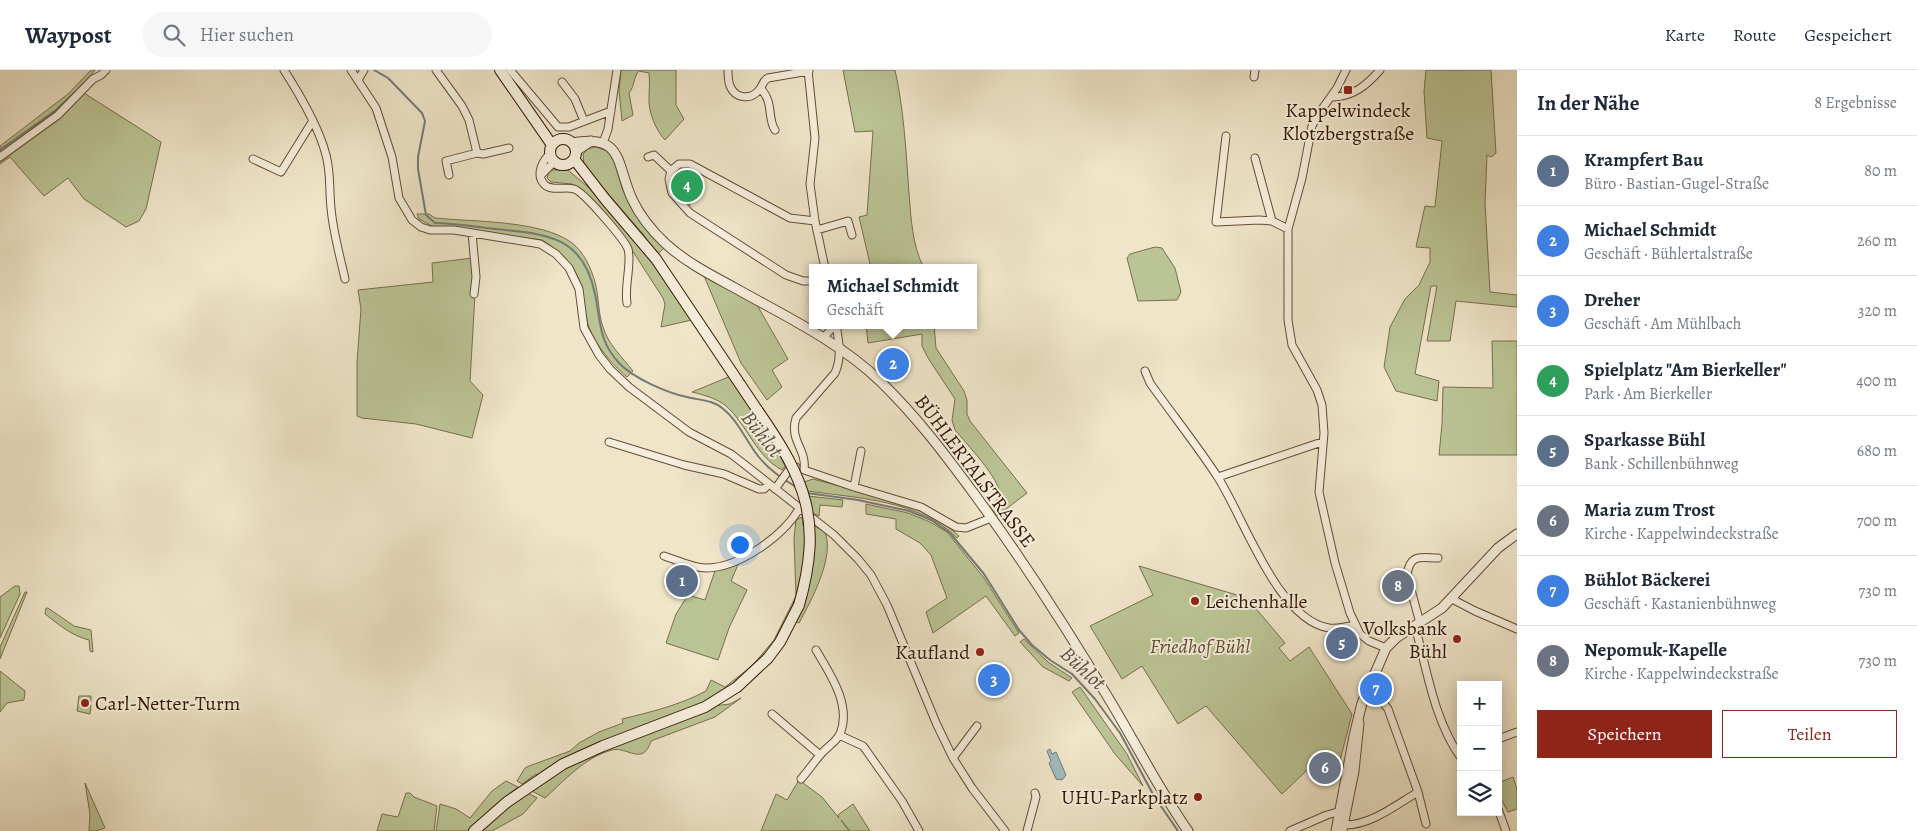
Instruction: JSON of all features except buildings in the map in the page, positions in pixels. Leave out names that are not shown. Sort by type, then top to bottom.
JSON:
[{"type":"main road","points":[[500,70],[564,165],[573,154]]},
{"type":"main road","points":[[474,831],[507,802],[562,764],[693,712],[716,701],[752,675],[768,658],[791,622],[799,605],[807,578],[810,553],[810,532],[803,491],[783,447],[656,259],[605,199],[573,154],[568,140],[554,150]]},
{"type":"street","points":[[93,79],[96,70]]},
{"type":"street","points":[[0,157],[58,115],[93,79],[106,70]]},
{"type":"street","points":[[284,70],[305,105],[321,138],[329,168],[332,214],[345,279]]},
{"type":"street","points":[[351,70],[376,108],[392,157],[399,198],[412,220],[421,227],[430,230],[454,230],[540,244],[547,247],[569,268],[579,289],[584,328],[610,369],[629,387],[689,432],[731,454],[799,509],[834,534],[858,559],[879,589],[936,725],[953,758],[964,778],[1005,831]]},
{"type":"street","points":[[358,80],[364,70]]},
{"type":"street","points":[[436,70],[462,106],[469,120],[477,153]]},
{"type":"street","points":[[511,70],[558,127],[569,127],[612,110]]},
{"type":"street","points":[[573,154],[591,141],[603,142],[612,110],[617,70]]},
{"type":"street","points":[[728,70],[730,86],[736,94],[746,97],[761,89],[764,80],[774,73],[809,70],[815,131],[810,184],[815,221],[824,264]]},
{"type":"street","points":[[1346,70],[1332,97],[1317,116],[1312,126],[1302,178],[1288,228],[1289,331],[1292,345],[1317,390],[1322,405],[1324,419],[1319,492],[1322,514],[1335,564],[1360,634],[1386,648]]},
{"type":"street","points":[[1332,97],[1346,96],[1358,91],[1380,70]]},
{"type":"street","points":[[562,82],[575,99],[584,121]]},
{"type":"street","points":[[761,89],[769,101],[773,126],[776,130]]},
{"type":"street","points":[[253,159],[281,172],[312,122]]},
{"type":"street","points":[[1226,136],[1216,222],[1272,221],[1288,228]]},
{"type":"street","name":"BÜHLERTALSTRASSE","points":[[603,142],[611,148],[618,158],[629,192],[640,215],[668,246],[697,268],[824,338],[879,380],[920,422],[991,518],[1092,672],[1188,831]]},
{"type":"street","points":[[448,175],[446,161],[477,153],[484,154],[509,148]]},
{"type":"street","points":[[554,150],[542,163],[540,171],[542,180],[548,187],[572,188],[583,195],[625,244],[628,252],[627,303]]},
{"type":"street","points":[[648,157],[654,155],[671,171]]},
{"type":"street","points":[[1255,158],[1272,221]]},
{"type":"street","points":[[809,281],[803,281],[786,275],[690,213],[672,193],[669,179],[671,171],[680,164],[690,164],[790,218],[815,221]]},
{"type":"street","points":[[817,230],[848,221],[852,235]]},
{"type":"street","points":[[472,233],[476,277],[474,294]]},
{"type":"street","points":[[824,338],[832,329]]},
{"type":"street","points":[[801,469],[803,454],[794,434],[796,418],[835,373],[838,366],[839,349],[836,329]]},
{"type":"street","points":[[1145,371],[1154,388],[1218,477],[1252,543],[1293,607],[1313,621],[1329,628],[1356,626]]},
{"type":"street","points":[[609,442],[684,465],[724,474],[759,489],[772,487],[783,478],[791,467],[921,507],[956,527],[966,528],[991,518]]},
{"type":"street","points":[[1218,477],[1322,442]]},
{"type":"street","points":[[854,487],[862,451]]},
{"type":"street","points":[[664,556],[704,567],[727,563],[768,543],[792,520],[799,509]]},
{"type":"street","points":[[1336,831],[1358,717],[1366,692],[1386,648],[1390,642],[1442,608],[1498,548],[1517,534]]},
{"type":"street","points":[[1438,558],[1416,557],[1412,560],[1407,575],[1438,710],[1457,752]]},
{"type":"street","points":[[1452,599],[1517,630]]},
{"type":"street","points":[[802,779],[820,754],[840,735],[841,698],[816,650]]},
{"type":"street","points":[[1366,692],[1382,701],[1388,709],[1418,792],[1426,824]]},
{"type":"street","points":[[772,714],[820,754]]},
{"type":"street","points":[[1358,717],[1361,724],[1344,828],[1370,819],[1418,792]]},
{"type":"street","points":[[953,758],[978,726]]},
{"type":"street","points":[[1502,738],[1517,732]]},
{"type":"street","points":[[840,735],[863,746],[902,801],[920,831]]},
{"type":"street","points":[[1027,831],[1034,808],[1035,793]]},
{"type":"street","points":[[1290,831],[1341,811]]},
{"type":"street","points":[[1501,816],[1506,831]]},
{"type":"green space","points":[[91,70],[95,70],[72,98],[55,113],[0,153],[0,146],[68,94]]},
{"type":"green space","points":[[621,70],[676,70],[676,105],[684,119],[665,140],[651,115],[649,73],[639,71],[637,73],[629,93],[633,115],[622,121],[619,90]]},
{"type":"green space","points":[[843,70],[895,70],[903,116],[910,212],[917,250],[922,264],[870,264],[859,217],[867,215],[873,131],[855,132]]},
{"type":"green space","points":[[1426,70],[1491,70],[1496,153],[1491,157],[1487,155],[1485,203],[1490,292],[1517,295],[1517,307],[1456,301],[1450,341],[1427,341],[1437,286],[1431,286],[1415,374],[1439,381],[1437,401],[1396,391],[1384,367],[1390,327],[1405,299],[1419,285],[1430,262],[1430,248],[1416,247],[1425,206],[1435,207],[1442,141],[1427,138],[1424,91]]},
{"type":"green space","points":[[84,93],[161,142],[146,209],[139,221],[126,227],[84,199],[68,178],[44,196],[10,157],[0,164],[0,160]]},
{"type":"green space","points":[[596,147],[607,151],[614,160],[622,188],[639,219],[664,248],[657,255],[643,234],[584,166],[583,154],[588,149]]},
{"type":"green space","points":[[685,169],[704,181],[690,205],[674,191],[674,175]]},
{"type":"green space","points":[[553,170],[568,170],[588,187],[643,250],[692,320],[661,327],[665,304],[663,298],[630,247],[580,189],[572,184],[551,182],[547,178],[549,172]]},
{"type":"green space","points":[[417,214],[429,214],[435,218],[525,226],[559,235],[572,243],[583,256],[591,271],[605,333],[633,371],[627,377],[614,365],[597,344],[589,328],[579,279],[566,259],[548,244],[542,240],[432,226],[419,219]]},
{"type":"green space","points":[[1155,247],[1162,248],[1175,268],[1181,292],[1177,300],[1138,301],[1127,258],[1130,254]]},
{"type":"green space","points":[[472,258],[476,277],[470,381],[483,395],[472,438],[416,424],[357,416],[357,362],[361,309],[358,290],[433,282],[432,263]]},
{"type":"green space","points":[[704,276],[757,305],[788,359],[772,370],[782,387],[767,400],[741,363]]},
{"type":"green space","points":[[866,329],[934,329],[936,348],[964,391],[967,400],[967,414],[970,421],[1027,493],[997,516],[990,507],[996,501],[999,494],[995,480],[955,430],[952,420],[955,399],[928,358],[922,346],[922,334],[868,343]]},
{"type":"green space","points":[[1492,341],[1517,341],[1517,455],[1439,455],[1443,387],[1493,388]]},
{"type":"green space","points":[[731,376],[777,450],[785,466],[782,470],[765,457],[740,421],[725,405],[692,392]]},
{"type":"green space","points":[[813,479],[910,506],[945,524],[959,536],[957,538],[942,525],[906,508],[866,499],[807,491],[804,482]]},
{"type":"green space","points":[[808,496],[843,500],[842,507],[820,505],[819,516],[812,513]]},
{"type":"green space","points":[[866,504],[908,513],[930,522],[947,532],[984,578],[1019,633],[1015,636],[986,596],[933,633],[926,612],[947,598],[931,555],[920,543],[896,529],[896,519],[866,514]]},
{"type":"green space","points":[[802,517],[803,526],[805,526],[806,548],[799,595],[772,646],[742,678],[702,703],[560,761],[522,784],[517,781],[525,768],[570,751],[579,743],[599,732],[623,723],[622,719],[665,708],[696,696],[706,691],[711,680],[725,687],[752,666],[774,640],[796,596],[794,538],[796,520]]},
{"type":"green space","points":[[813,525],[825,532],[827,554],[820,579],[799,623],[796,622],[805,599],[813,562]]},
{"type":"green space","points":[[740,560],[731,581],[747,590],[729,628],[718,660],[666,643],[676,614],[688,595],[705,600],[716,568]]},
{"type":"green space","name":"Friedhof Bühl","points":[[1139,566],[1247,598],[1285,643],[1279,648],[1290,661],[1309,647],[1352,714],[1337,772],[1325,753],[1282,794],[1206,706],[1178,724],[1142,666],[1122,679],[1090,626],[1153,595]]},
{"type":"green space","points":[[15,586],[19,586],[20,594],[0,638],[0,597]]},
{"type":"green space","points":[[25,592],[27,592],[0,659],[0,647]]},
{"type":"green space","points":[[46,608],[74,626],[91,630],[93,652],[90,651],[89,640],[71,633],[55,622],[45,614]]},
{"type":"green space","points":[[1024,639],[1048,662],[1072,678],[1069,681],[1043,667],[1020,642]]},
{"type":"green space","points":[[0,671],[25,691],[24,700],[7,703],[0,712]]},
{"type":"green space","points":[[1080,687],[1127,754],[1143,786],[1115,754],[1072,692]]},
{"type":"green space","points":[[79,696],[91,696],[91,702],[86,703],[86,699],[82,699],[81,704],[91,705],[90,714],[77,711]]},
{"type":"green space","points":[[741,698],[715,717],[651,741],[644,753],[634,754],[612,750],[602,753],[576,770],[545,798],[532,791],[561,768],[713,706],[730,704]]},
{"type":"green space","points":[[1513,777],[1517,789],[1517,809],[1508,812],[1502,801],[1502,781]]},
{"type":"green space","points":[[799,780],[822,797],[839,818],[838,815],[853,804],[870,831],[850,831],[841,820],[849,831],[761,831],[776,794],[787,800]]},
{"type":"green space","points":[[506,781],[518,787],[469,831],[436,831],[440,804],[456,809],[470,818],[492,791]]},
{"type":"green space","points":[[85,783],[105,828],[96,831],[89,831],[90,814]]},
{"type":"green space","points":[[406,793],[410,793],[414,797],[437,806],[434,831],[377,831],[382,814],[398,817]]},
{"type":"green space","points":[[528,793],[537,798],[523,814],[492,831],[479,831],[513,802],[515,803]]},
{"type":"water","points":[[1050,749],[1052,754],[1056,752],[1066,775],[1062,780],[1056,779],[1049,763],[1051,761],[1047,751]]},
{"type":"waterway","name":"Bühlot","points":[[374,70],[388,78],[422,113],[425,121],[418,157],[418,169],[426,215],[435,223],[458,224],[546,236],[560,241],[572,249],[589,274],[604,338],[612,355],[619,363],[641,379],[660,388],[718,405],[733,418],[762,461],[796,487]]},
{"type":"waterway","points":[[0,150],[56,110],[75,92]]},
{"type":"waterway","name":"Bühlot","points":[[807,493],[858,500],[909,511],[931,520],[950,533],[984,574],[1019,630],[1032,645],[1050,660],[1072,674],[1095,699],[1120,733],[1154,796],[1178,831]]},
{"type":"place","name":"Kappelwindeck Klotzbergstraße","points":[[1348,90]]},
{"type":"place","name":"Spielplatz \"Am Bierkeller\"","points":[[687,186]]},
{"type":"place","name":"Michael Schmidt","points":[[893,364]]},
{"type":"place","name":"Krampfert Bau","points":[[682,581]]},
{"type":"place","name":"Nepomuk-Kapelle","points":[[1398,586]]},
{"type":"place","name":"Leichenhalle","points":[[1195,601]]},
{"type":"place","name":"Volksbank Bühl","points":[[1457,639]]},
{"type":"place","name":"Sparkasse Bühl","points":[[1342,643]]},
{"type":"place","name":"Kaufland","points":[[980,652]]},
{"type":"place","name":"Dreher","points":[[994,680]]},
{"type":"place","name":"Bühlot Bäckerei","points":[[1376,689]]},
{"type":"place","name":"Carl-Netter-Turm","points":[[85,703]]},
{"type":"place","name":"Maria zum Trost","points":[[1325,768]]},
{"type":"place","name":"UHU-Parkplatz","points":[[1198,797]]}]
